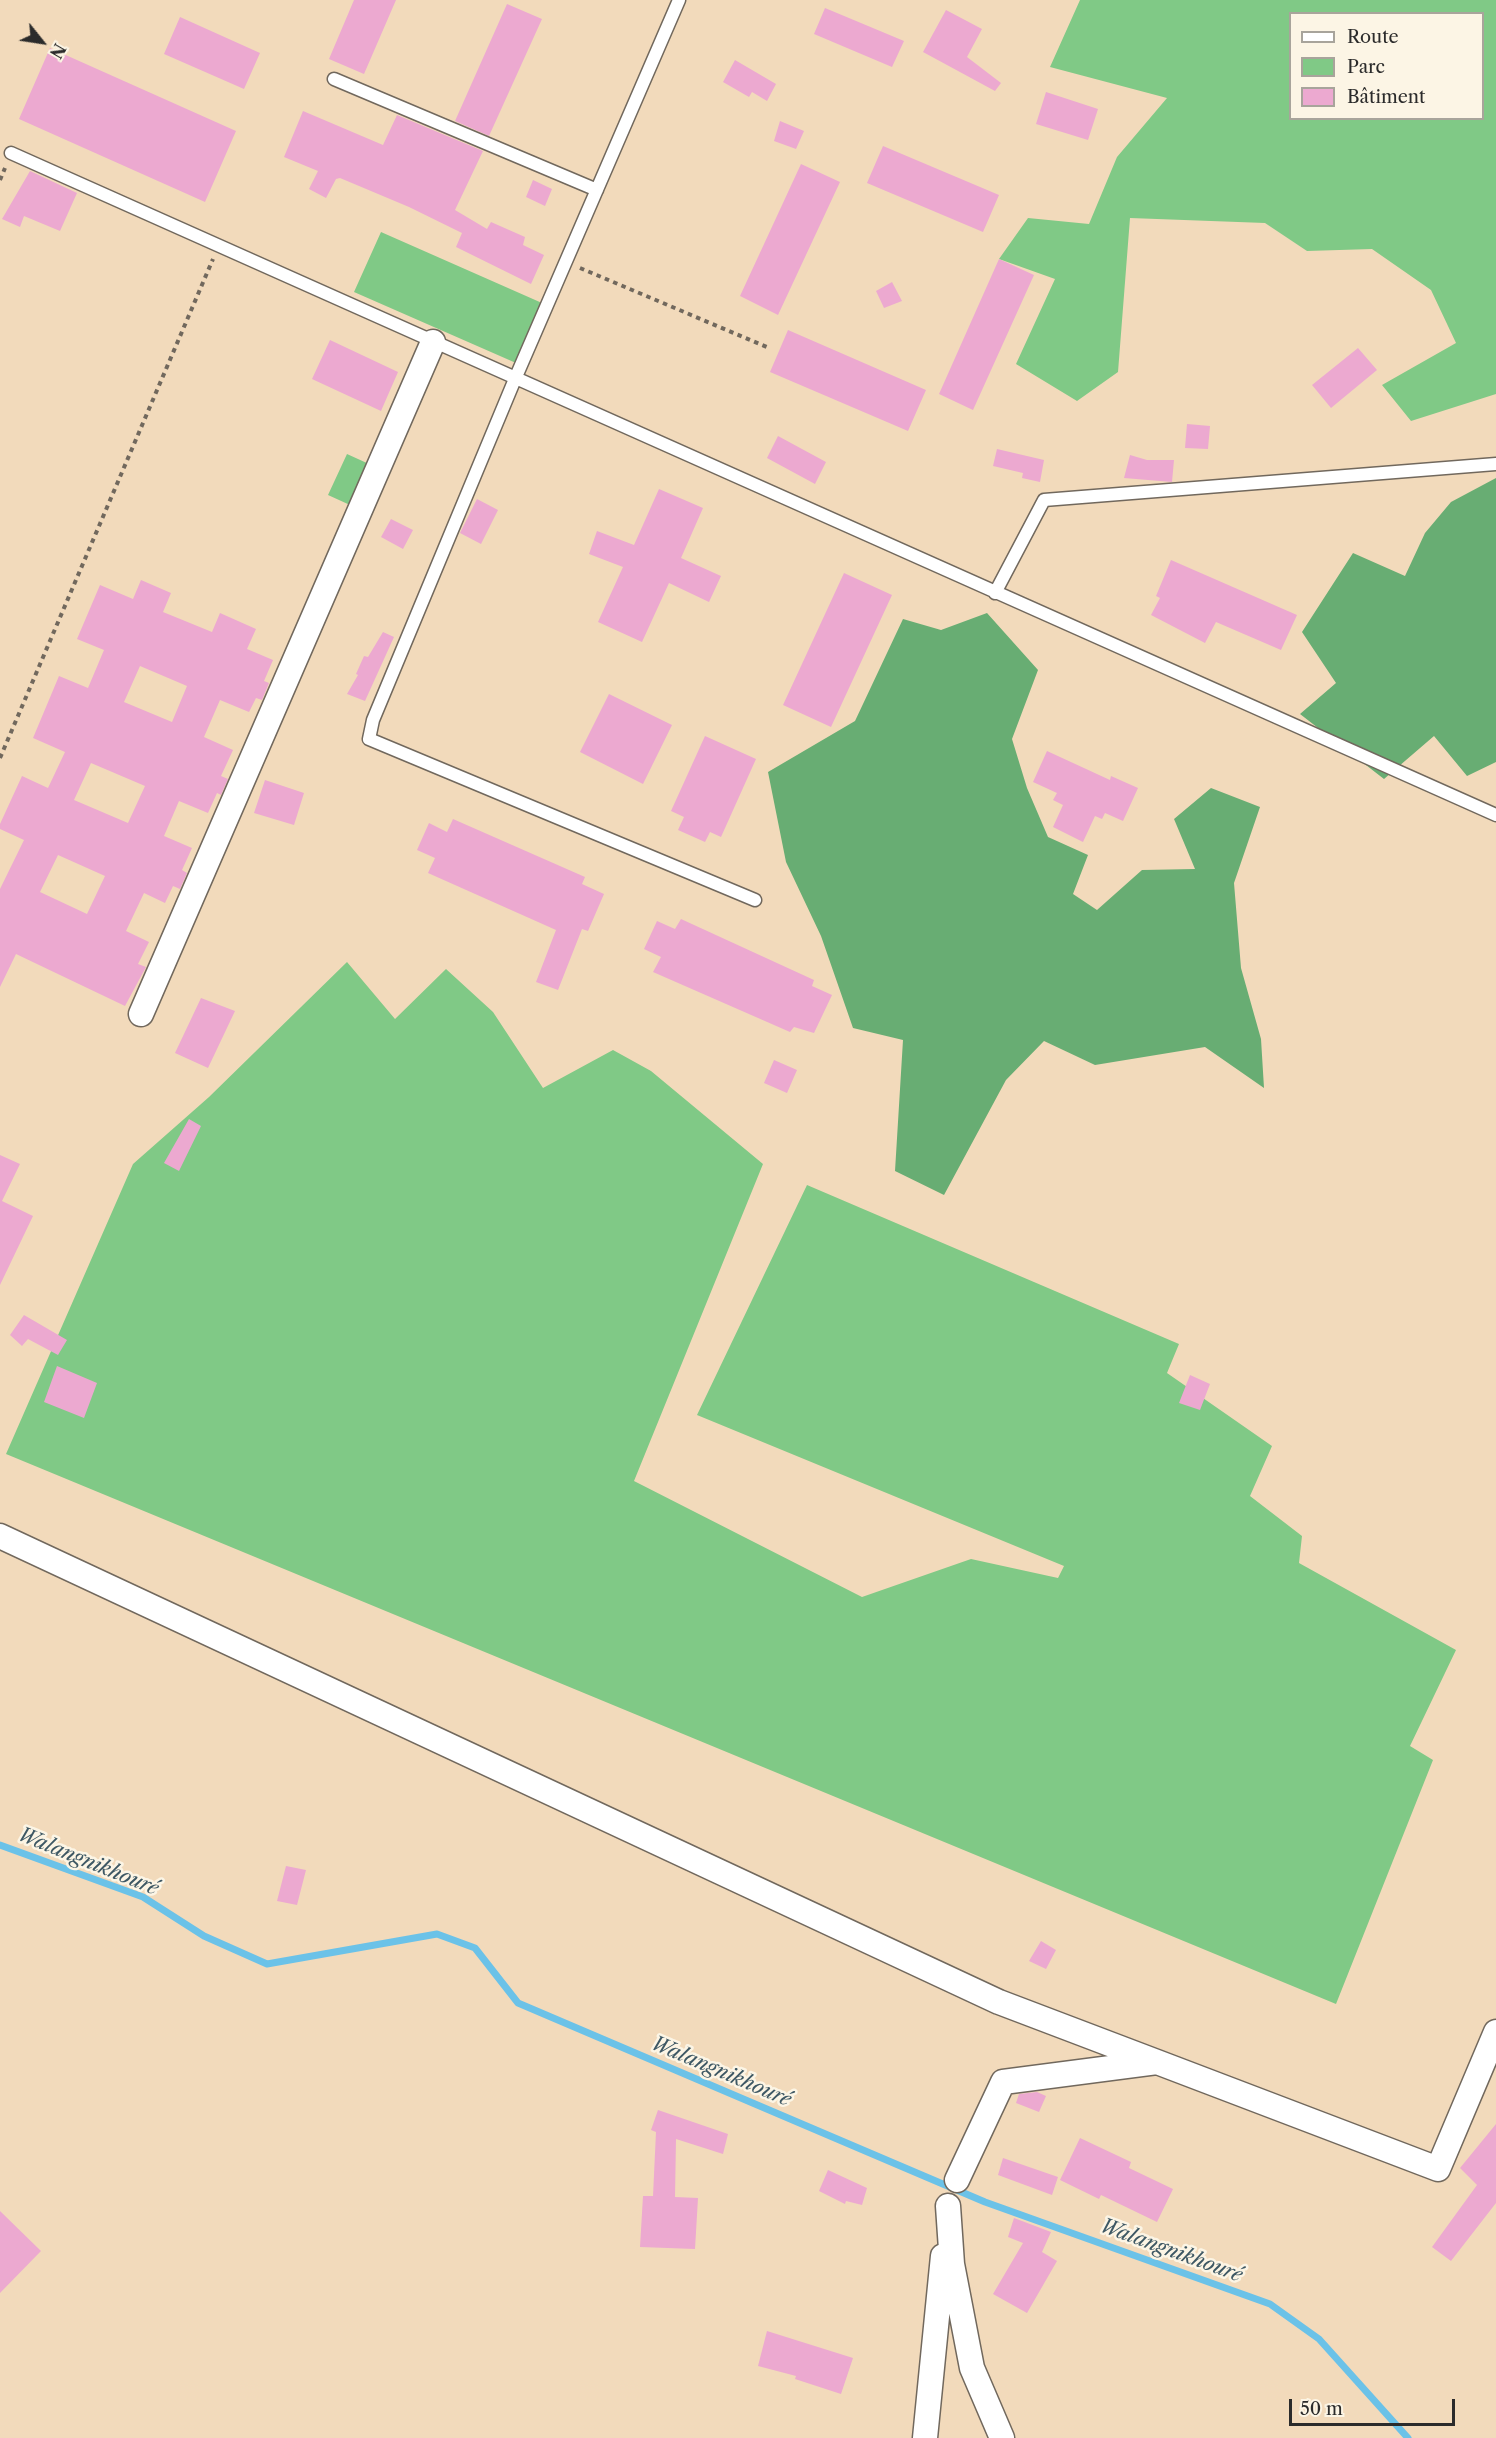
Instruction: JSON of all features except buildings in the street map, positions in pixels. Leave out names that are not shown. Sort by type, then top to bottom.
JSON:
[{"type":"street","points":[[141,1014],[434,342]]},
{"type":"street","points":[[0,1536],[999,2002],[1438,2169],[1496,2032]]},
{"type":"street","points":[[957,2180],[1003,2082],[1157,2062]]},
{"type":"street","points":[[926,2438],[948,2206],[952,2264],[972,2368],[1002,2438]]},
{"type":"lane","points":[[679,0],[377,709],[369,739],[755,900]]},
{"type":"lane","points":[[334,79],[597,190]]},
{"type":"lane","points":[[11,153],[1496,815]]},
{"type":"lane","points":[[995,593],[1044,500],[1496,464]]},
{"type":"path","points":[[0,758],[219,246]]},
{"type":"path","points":[[566,262],[767,347]]},
{"type":"green space","points":[[1080,0],[1496,0],[1496,394],[1411,421],[1382,385],[1456,343],[1431,290],[1372,249],[1307,251],[1265,223],[1130,218],[1118,372],[1077,401],[1016,364],[1055,279],[999,259],[1028,218],[1089,224],[1117,157],[1167,98],[1050,67]]},
{"type":"green space","points":[[381,232],[542,303],[516,363],[354,292]]},
{"type":"green space","points":[[347,454],[369,464],[350,505],[328,495]]},
{"type":"green space","points":[[1496,478],[1496,762],[1467,776],[1434,736],[1384,779],[1300,714],[1336,683],[1302,632],[1353,553],[1405,576],[1425,533],[1451,502]]},
{"type":"green space","points":[[987,613],[1038,670],[1012,739],[1027,788],[1048,837],[1088,855],[1073,894],[1097,910],[1142,870],[1195,869],[1174,819],[1211,788],[1260,807],[1234,883],[1241,968],[1261,1039],[1264,1088],[1205,1047],[1095,1065],[1044,1041],[1006,1080],[944,1195],[895,1171],[903,1040],[853,1028],[821,936],[786,862],[768,772],[855,721],[903,619],[941,630]]},
{"type":"green space","points":[[347,962],[395,1019],[446,969],[493,1012],[543,1088],[613,1050],[651,1071],[763,1164],[634,1481],[862,1597],[971,1559],[1058,1578],[1064,1566],[697,1415],[807,1185],[1179,1344],[1167,1373],[1272,1446],[1250,1496],[1302,1536],[1299,1563],[1456,1650],[1410,1746],[1433,1760],[1336,2004],[6,1454],[133,1164],[209,1097]]},
{"type":"waterway","name":"Walangnikhouré","points":[[0,1845],[143,1897],[204,1936],[267,1964],[437,1934],[475,1948],[518,2003],[985,2202],[1270,2304],[1319,2339],[1408,2438]]}]
